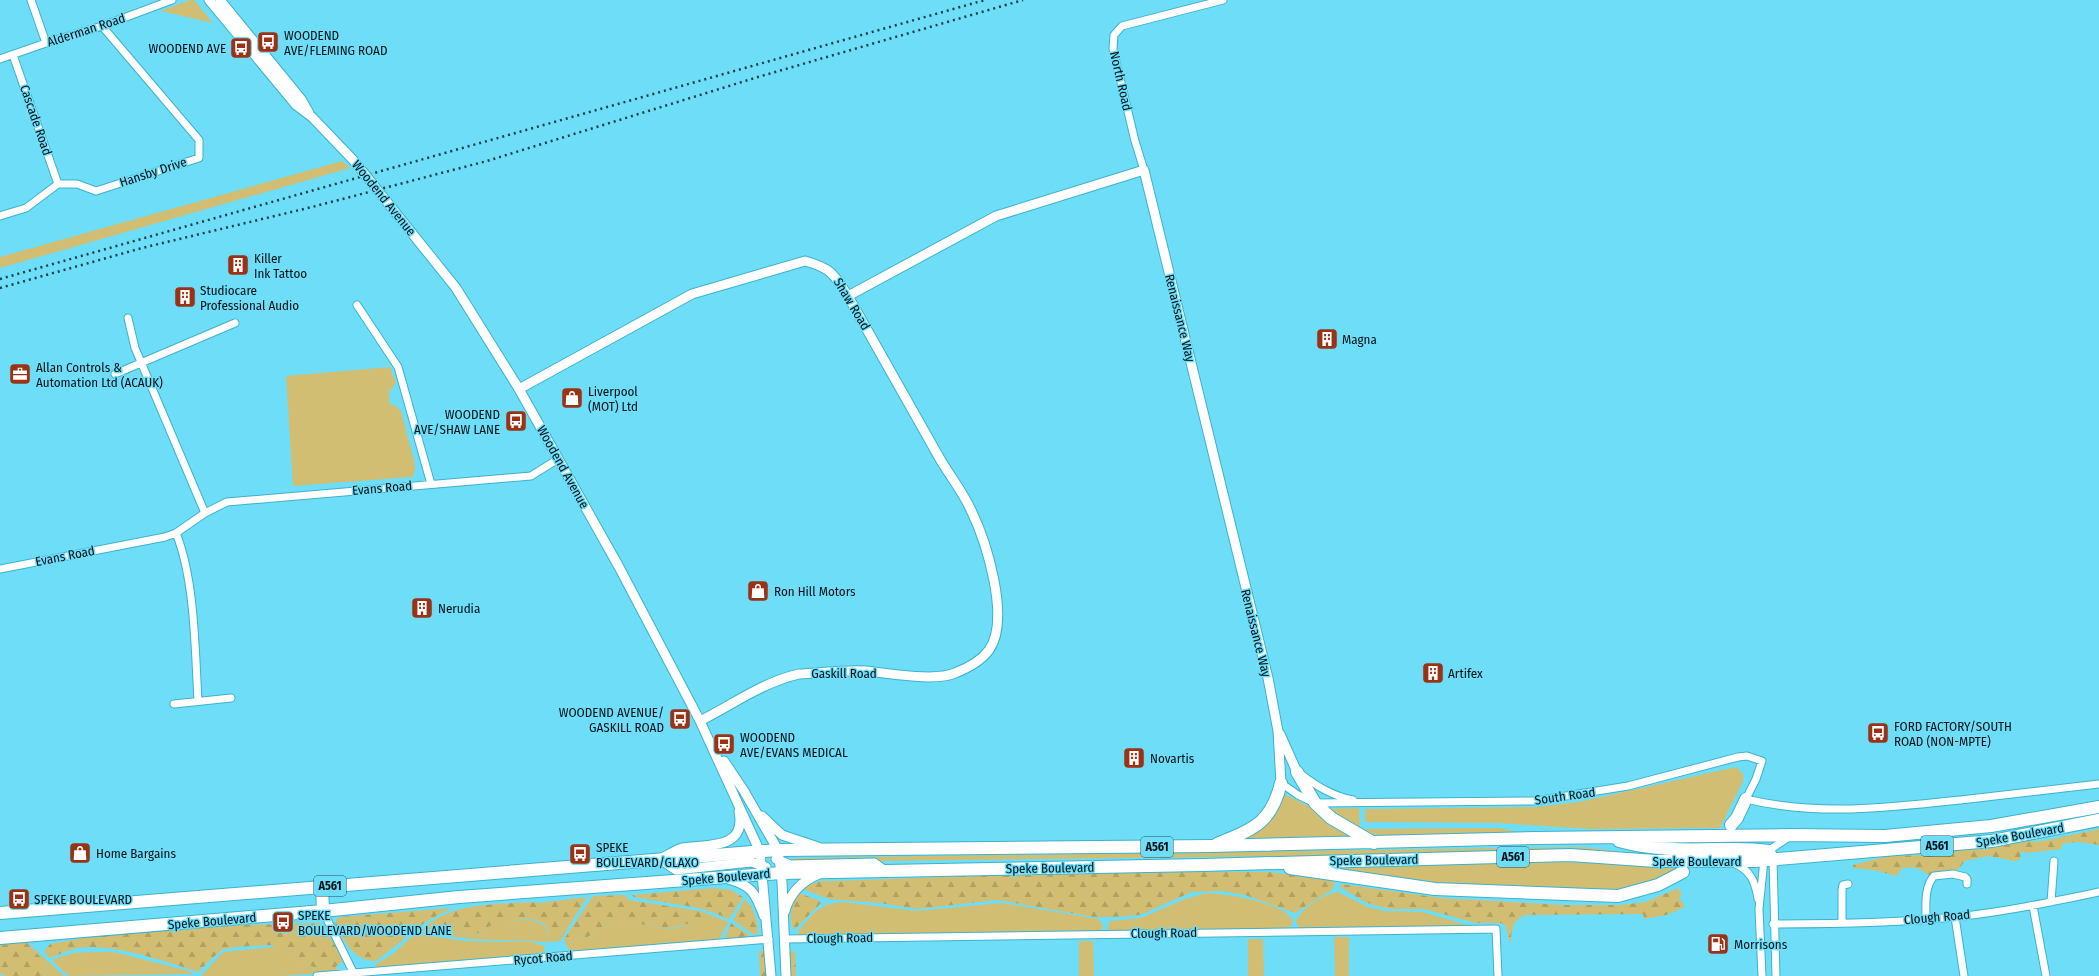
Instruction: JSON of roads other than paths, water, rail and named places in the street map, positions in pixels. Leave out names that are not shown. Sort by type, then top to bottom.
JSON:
[{"type":"highway","points":[[1297,772],[1315,803],[1331,818],[1374,843]]},
{"type":"highway","points":[[1210,846],[1244,832],[1267,817],[1277,799],[1280,783]]},
{"type":"highway","points":[[1731,825],[1737,818],[1746,799]]},
{"type":"highway","name":"Speke Boulevard","points":[[0,913],[760,852],[779,855],[831,850],[1210,846],[1791,835],[1885,836],[1990,826],[2099,807]]},
{"type":"highway","name":"Speke Boulevard","points":[[0,938],[323,911],[459,897],[721,878],[762,870],[781,873],[1570,855],[1656,861],[1730,861],[1992,841],[2099,820]]},
{"type":"highway","name":"A561","points":[[1604,838],[1642,848],[1685,850],[1755,849],[1768,857]]},
{"type":"highway","points":[[1262,863],[1434,889],[1618,896],[1658,885],[1683,872]]},
{"type":"highway","name":"A561","points":[[322,887],[323,911]]},
{"type":"street","points":[[31,0],[46,43]]},
{"type":"street","name":"Alderman Road","points":[[0,59],[102,26],[172,0]]},
{"type":"street","name":"Woodend Avenue","points":[[209,0],[296,105],[312,117],[355,162],[456,288],[519,388],[619,567],[700,721],[760,852],[772,976]]},
{"type":"street","name":"Woodend Avenue","points":[[220,0],[301,100],[312,117]]},
{"type":"street","name":"North Road","points":[[1144,170],[1115,56],[1114,35],[1122,26],[1223,0]]},
{"type":"street","name":"Hansby Drive","points":[[58,184],[77,184],[96,191],[199,158],[199,140],[102,26]]},
{"type":"street","name":"Cascade Road","points":[[13,55],[58,184]]},
{"type":"street","points":[[848,296],[996,216],[1144,170]]},
{"type":"street","name":"Renaissance Way","points":[[1144,170],[1268,678],[1278,731],[1280,783]]},
{"type":"street","points":[[0,216],[26,208],[58,184]]},
{"type":"street","name":"Shaw Road","points":[[519,388],[692,294],[805,261],[819,265],[834,273],[940,460],[971,510],[988,555],[995,586],[997,626],[990,649]]},
{"type":"street","points":[[358,304],[398,367],[431,484]]},
{"type":"street","points":[[128,318],[135,348],[205,513]]},
{"type":"street","points":[[115,374],[235,323]]},
{"type":"street","name":"Evans Road","points":[[0,569],[140,542],[176,533],[205,513],[228,502],[531,476],[558,459]]},
{"type":"street","points":[[176,533],[184,553],[193,630],[198,701]]},
{"type":"street","name":"Gaskill Road","points":[[700,721],[745,696],[788,676],[799,674],[863,671],[930,676],[953,674],[978,662],[990,649]]},
{"type":"street","points":[[174,704],[231,698]]},
{"type":"street","name":"South Road","points":[[1278,731],[1297,772],[1318,787],[1337,797],[1363,801]]},
{"type":"street","name":"Woodend Avenue","points":[[710,742],[744,791],[779,855]]},
{"type":"street","name":"South Road","points":[[1280,783],[1298,795],[1315,803],[1335,804],[1363,801],[1535,801],[1628,786],[1738,757],[1747,756],[1762,761],[1756,779],[1746,799]]},
{"type":"street","points":[[1746,799],[1786,807],[1886,807],[2099,784]]},
{"type":"street","points":[[744,791],[765,820],[782,835],[812,846],[831,850]]},
{"type":"street","points":[[660,860],[681,848],[724,843],[734,837],[740,830],[741,821],[737,802]]},
{"type":"street","points":[[1759,909],[1768,857],[1791,835]]},
{"type":"street","points":[[779,855],[784,916],[786,976]]},
{"type":"street","name":"A561","points":[[779,855],[790,864],[874,863],[885,871]]},
{"type":"street","points":[[1768,857],[1774,924],[1776,976]]},
{"type":"street","name":"A561","points":[[660,860],[676,870],[752,862],[762,870]]},
{"type":"street","points":[[1730,861],[1750,873],[1755,881],[1759,909],[1762,976]]},
{"type":"street","points":[[2051,902],[2054,861]]},
{"type":"street","points":[[784,916],[791,894],[812,877],[824,872]]},
{"type":"street","points":[[1926,919],[1926,898],[1931,879],[1934,876],[1960,875],[1967,879],[1967,884]]},
{"type":"street","points":[[721,878],[744,884],[751,890],[755,896],[768,929]]},
{"type":"street","points":[[1842,923],[1842,890],[1843,885],[1848,884]]},
{"type":"street","name":"Clough Road","points":[[1774,924],[1842,923],[1955,917],[2033,906],[2099,892]]},
{"type":"street","points":[[2033,906],[2046,976]]},
{"type":"street","points":[[323,911],[355,974]]},
{"type":"street","points":[[1955,917],[1964,976]]},
{"type":"street","name":"Clough Road","points":[[785,939],[1496,930],[1498,976]]},
{"type":"street","name":"Rycot Road","points":[[317,976],[769,939]]},
{"type":"railway","points":[[0,279],[985,0]]},
{"type":"railway","points":[[0,288],[142,248],[312,207],[487,161],[758,77],[1023,0]]},
{"type":"place","name":"WOODEND AVE/FLEMING ROAD","points":[[268,42]]},
{"type":"place","name":"WOODEND AVE","points":[[241,48]]},
{"type":"place","name":"Killer Ink Tattoo","points":[[238,265]]},
{"type":"place","name":"Studiocare Professional Audio","points":[[185,297]]},
{"type":"place","name":"Magna","points":[[1327,339]]},
{"type":"place","name":"Allan Controls & Automation Ltd (ACAUK)","points":[[20,374]]},
{"type":"place","name":"Liverpool (MOT) Ltd","points":[[572,398]]},
{"type":"place","name":"WOODEND AVE/SHAW LANE","points":[[516,421]]},
{"type":"place","name":"Ron Hill Motors","points":[[758,591]]},
{"type":"place","name":"Nerudia","points":[[422,608]]},
{"type":"place","name":"Artifex","points":[[1433,673]]},
{"type":"place","name":"WOODEND AVENUE/ GASKILL ROAD","points":[[680,719]]},
{"type":"place","name":"FORD FACTORY/SOUTH ROAD (NON-MPTE)","points":[[1878,733]]},
{"type":"place","name":"WOODEND AVE/EVANS MEDICAL","points":[[724,744]]},
{"type":"place","name":"Novartis","points":[[1134,758]]},
{"type":"place","name":"Home Bargains","points":[[80,853]]},
{"type":"place","name":"SPEKE BOULEVARD/GLAXO","points":[[580,854]]},
{"type":"place","name":"SPEKE BOULEVARD","points":[[19,899]]},
{"type":"place","name":"SPEKE BOULEVARD/WOODEND LANE","points":[[283,922]]},
{"type":"place","name":"Morrisons","points":[[1718,944]]}]
